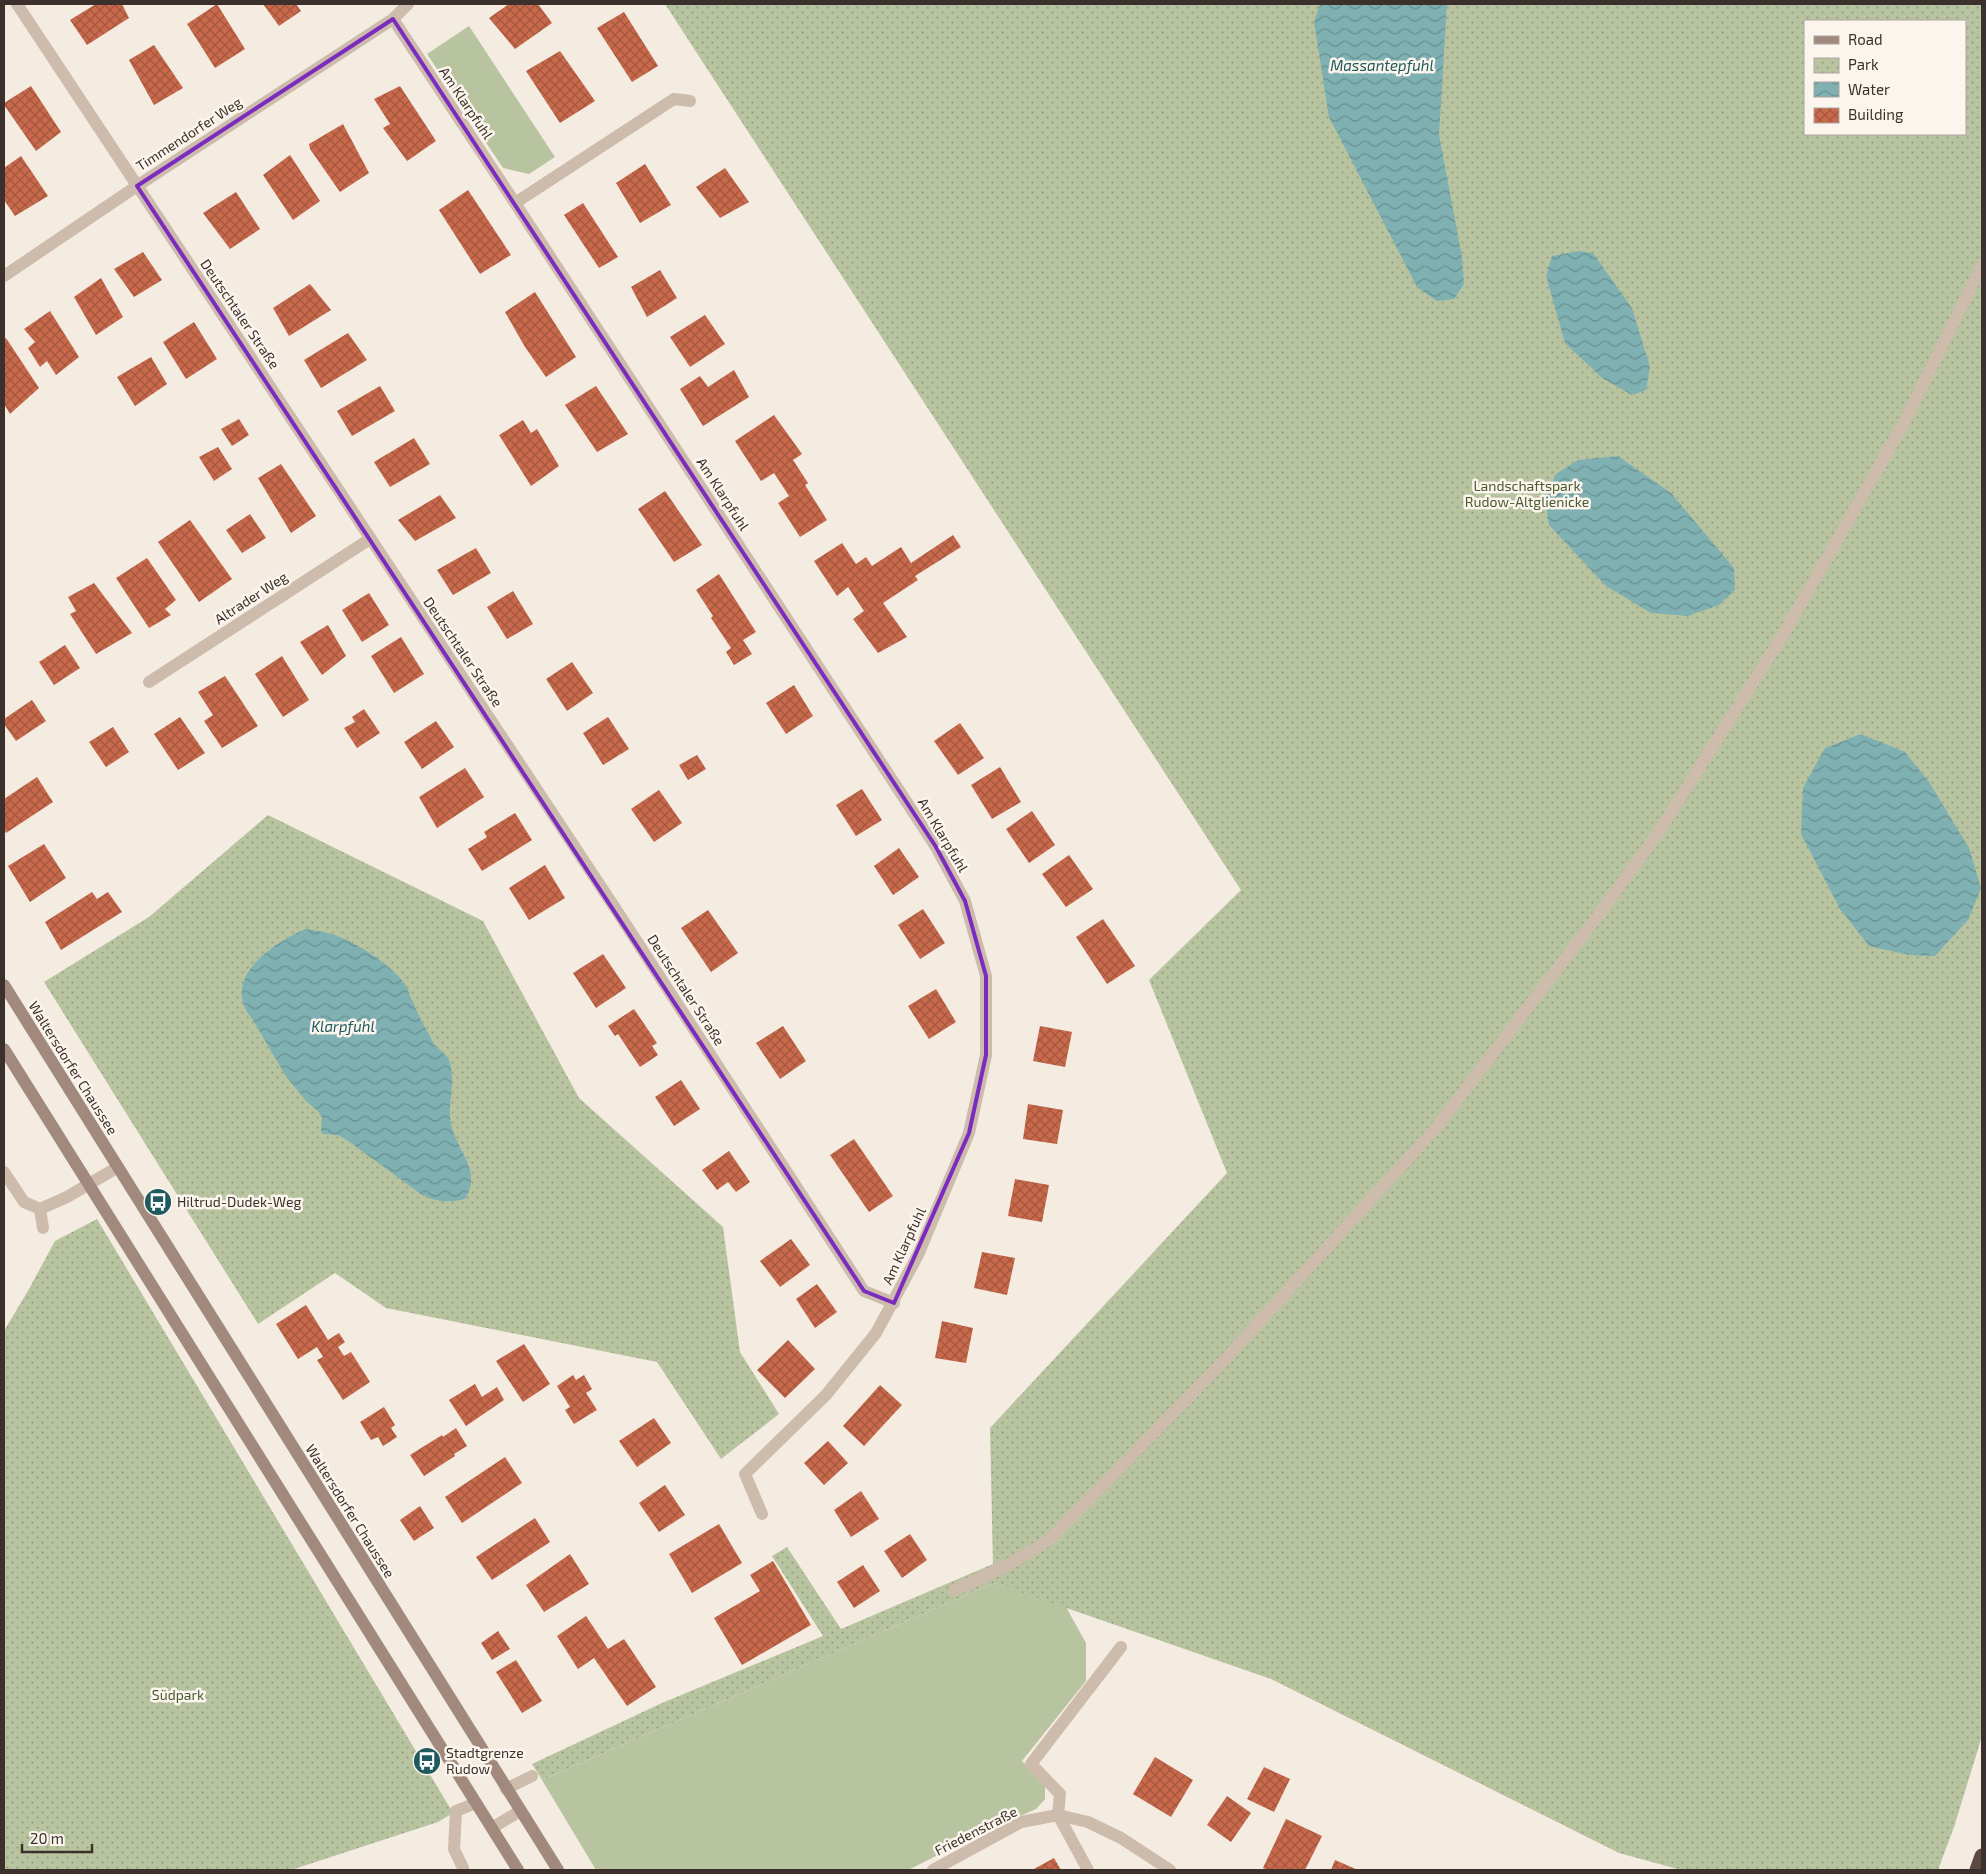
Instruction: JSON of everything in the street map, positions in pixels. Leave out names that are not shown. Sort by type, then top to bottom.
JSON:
[{"type":"highway","points":[[1977,1870],[1982,1856]]},
{"type":"main road","name":"Waltersdorfer Chaussee","points":[[4,985],[558,1870]]},
{"type":"main road","points":[[4,1049],[518,1870]]},
{"type":"street","name":"Deutschtaler Straße","points":[[18,4],[611,903],[864,1291],[894,1303]]},
{"type":"street","name":"Timmendorfer Weg","points":[[4,276],[392,19],[408,4]]},
{"type":"street","name":"Am Klarpfuhl","points":[[392,19],[515,203],[936,847],[965,901],[986,976],[986,1055],[969,1133],[918,1256],[876,1333],[826,1395],[745,1474],[762,1514]]},
{"type":"street","points":[[515,203],[674,99],[690,101]]},
{"type":"street","points":[[954,1590],[981,1579],[1032,1552],[1052,1537],[1220,1365],[1436,1128],[1603,909],[1660,830],[1783,635],[1868,487],[1904,423],[1982,265]]},
{"type":"street","name":"Altrader Weg","points":[[149,682],[370,539]]},
{"type":"street","points":[[4,1172],[24,1202],[40,1209],[67,1197],[118,1167]]},
{"type":"street","points":[[40,1209],[43,1228]]},
{"type":"street","points":[[1088,1870],[1058,1816],[1060,1794],[1031,1764],[1121,1647]]},
{"type":"street","points":[[506,1789],[532,1776]]},
{"type":"street","points":[[463,1868],[454,1849],[456,1811],[476,1803]]},
{"type":"street","points":[[492,1828],[520,1811]]},
{"type":"street","name":"Friedenstraße","points":[[932,1870],[1021,1822],[1058,1816],[1088,1822],[1121,1838],[1170,1870]]},
{"type":"highlighted area","points":[[393,19],[936,847],[965,901],[986,976],[986,1055],[969,1133],[894,1303],[864,1291],[137,186]]},
{"type":"green space","name":"Landschaftspark Rudow-Altglienicke","points":[[665,4],[1982,4],[1982,1736],[1954,1827],[1938,1870],[1681,1870],[1619,1853],[1271,1679],[994,1583],[542,1780],[532,1764],[662,1703],[823,1636],[772,1556],[787,1547],[841,1629],[993,1564],[990,1428],[1227,1173],[1149,980],[1241,890]]},
{"type":"green space","points":[[469,26],[555,157],[529,174],[503,168],[427,54]]},
{"type":"green space","points":[[268,815],[483,921],[579,1098],[723,1227],[740,1352],[779,1414],[721,1459],[657,1362],[386,1308],[335,1273],[258,1324],[44,982],[149,917]]},
{"type":"green space","name":"Südpark","points":[[97,1219],[453,1813],[438,1822],[291,1870],[4,1870],[4,1331],[55,1241]]},
{"type":"green space","points":[[994,1583],[1066,1607],[1086,1643],[1086,1681],[1022,1761],[1045,1786],[1045,1799],[1036,1809],[992,1828],[908,1870],[596,1870],[542,1780]]},
{"type":"water","name":"Massantepfuhl","points":[[1320,4],[1447,4],[1439,135],[1462,257],[1464,284],[1454,299],[1437,301],[1417,287],[1329,117],[1314,22]]},
{"type":"water","points":[[1578,251],[1593,253],[1632,308],[1650,367],[1646,390],[1632,395],[1602,378],[1565,343],[1546,276],[1552,256]]},
{"type":"water","points":[[1618,456],[1671,493],[1734,568],[1735,590],[1719,605],[1688,616],[1651,613],[1606,586],[1549,525],[1545,498],[1556,474],[1578,460]]},
{"type":"water","points":[[1861,734],[1905,752],[1929,782],[1969,848],[1981,888],[1968,920],[1935,956],[1909,955],[1869,946],[1840,909],[1801,834],[1803,788],[1825,748]]},
{"type":"water","name":"Klarpfuhl","points":[[306,929],[338,936],[359,946],[380,960],[405,985],[433,1043],[446,1056],[450,1064],[452,1083],[450,1120],[455,1137],[468,1163],[471,1180],[470,1189],[465,1199],[443,1201],[422,1195],[347,1140],[338,1135],[323,1134],[321,1131],[322,1118],[319,1112],[306,1101],[285,1075],[244,1005],[242,991],[245,977],[265,953]]},
{"type":"building","points":[[96,4],[122,4],[129,18],[87,45],[70,20]]},
{"type":"building","points":[[217,4],[245,49],[215,68],[187,24]]},
{"type":"building","points":[[263,4],[296,4],[301,11],[279,26]]},
{"type":"building","points":[[509,4],[538,4],[552,23],[515,49],[489,18]]},
{"type":"building","points":[[624,12],[658,66],[632,82],[597,28]]},
{"type":"building","points":[[154,45],[183,88],[154,105],[129,60]]},
{"type":"building","points":[[560,51],[595,101],[560,123],[526,71]]},
{"type":"building","points":[[31,86],[61,132],[36,151],[4,105],[4,103]]},
{"type":"building","points":[[400,86],[436,141],[407,161],[383,128],[390,124],[374,99]]},
{"type":"building","points":[[343,124],[369,173],[340,192],[310,149],[309,144]]},
{"type":"building","points":[[290,155],[320,201],[293,220],[263,175]]},
{"type":"building","points":[[21,156],[48,196],[15,216],[4,200],[4,168]]},
{"type":"building","points":[[645,164],[671,205],[640,223],[616,183]]},
{"type":"building","points":[[725,168],[749,202],[720,218],[696,187]]},
{"type":"building","points":[[468,190],[511,255],[480,274],[439,210]]},
{"type":"building","points":[[236,192],[260,229],[230,249],[203,213]]},
{"type":"building","points":[[583,203],[618,257],[599,268],[564,215]]},
{"type":"building","points":[[143,252],[162,280],[134,297],[114,269]]},
{"type":"building","points":[[660,270],[677,298],[647,317],[631,287]]},
{"type":"building","points":[[101,278],[123,317],[96,335],[74,297]]},
{"type":"building","points":[[310,284],[331,310],[289,336],[273,308]]},
{"type":"building","points":[[535,292],[576,357],[546,377],[525,347],[505,312]]},
{"type":"building","points":[[50,311],[79,357],[56,375],[47,361],[40,367],[28,348],[35,342],[24,329]]},
{"type":"building","points":[[705,315],[725,344],[690,367],[670,337]]},
{"type":"building","points":[[194,322],[217,359],[186,379],[163,342]]},
{"type":"building","points":[[348,333],[367,360],[321,388],[304,360]]},
{"type":"building","points":[[6,338],[39,388],[10,414],[4,404],[4,339]]},
{"type":"building","points":[[151,357],[167,384],[135,406],[117,377]]},
{"type":"building","points":[[734,370],[749,397],[703,426],[680,389],[700,376],[708,387]]},
{"type":"building","points":[[380,386],[395,411],[352,436],[337,411]]},
{"type":"building","points":[[596,386],[628,434],[597,452],[565,405]]},
{"type":"building","points":[[774,415],[802,454],[793,460],[808,483],[805,485],[827,520],[800,537],[778,503],[789,496],[774,473],[761,481],[735,441]]},
{"type":"building","points":[[239,419],[249,435],[232,446],[221,429]]},
{"type":"building","points":[[523,420],[531,433],[537,429],[559,466],[531,486],[499,435]]},
{"type":"building","points":[[414,438],[430,464],[390,487],[374,462]]},
{"type":"building","points":[[218,447],[232,469],[214,481],[199,457]]},
{"type":"building","points":[[281,464],[316,516],[291,533],[258,478]]},
{"type":"building","points":[[665,491],[702,545],[674,562],[638,509]]},
{"type":"building","points":[[440,495],[456,518],[415,541],[398,520]]},
{"type":"building","points":[[250,514],[266,538],[242,553],[226,530]]},
{"type":"building","points":[[190,520],[232,579],[199,602],[158,542]]},
{"type":"building","points":[[953,535],[961,547],[915,576],[918,580],[883,603],[907,637],[878,653],[853,619],[864,611],[848,587],[837,596],[814,561],[842,543],[856,564],[866,557],[872,566],[901,547],[911,563]]},
{"type":"building","points":[[476,548],[491,573],[453,595],[437,570]]},
{"type":"building","points":[[147,558],[176,600],[165,609],[171,615],[149,628],[116,578]]},
{"type":"building","points":[[719,574],[756,632],[743,640],[752,654],[734,665],[726,652],[731,648],[711,618],[713,616],[696,590]]},
{"type":"building","points":[[94,583],[132,633],[96,654],[70,614],[76,611],[68,597]]},
{"type":"building","points":[[513,591],[533,624],[507,639],[487,607]]},
{"type":"building","points":[[369,593],[389,625],[362,642],[342,610]]},
{"type":"building","points":[[328,625],[346,656],[322,675],[300,642]]},
{"type":"building","points":[[401,637],[424,674],[394,693],[371,656]]},
{"type":"building","points":[[65,645],[80,668],[54,685],[39,662]]},
{"type":"building","points":[[282,656],[309,700],[283,717],[255,674]]},
{"type":"building","points":[[572,662],[593,693],[567,711],[546,679]]},
{"type":"building","points":[[225,676],[258,726],[222,748],[204,721],[213,715],[198,692]]},
{"type":"building","points":[[794,685],[813,716],[786,734],[766,703]]},
{"type":"building","points":[[32,700],[46,721],[16,741],[4,724],[4,719]]},
{"type":"building","points":[[364,709],[380,733],[357,748],[344,728],[355,722],[352,717]]},
{"type":"building","points":[[180,717],[205,753],[178,770],[154,734]]},
{"type":"building","points":[[608,717],[629,749],[603,765],[583,733]]},
{"type":"building","points":[[436,721],[454,747],[422,769],[404,742]]},
{"type":"building","points":[[960,723],[984,758],[958,775],[934,741]]},
{"type":"building","points":[[113,727],[129,752],[106,767],[89,742]]},
{"type":"building","points":[[697,755],[706,769],[688,780],[679,765]]},
{"type":"building","points":[[1000,767],[1021,802],[992,819],[971,785]]},
{"type":"building","points":[[465,768],[484,797],[437,828],[419,797]]},
{"type":"building","points":[[37,777],[53,802],[6,833],[4,829],[4,799]]},
{"type":"building","points":[[862,789],[882,820],[856,836],[836,805]]},
{"type":"building","points":[[659,790],[682,823],[654,842],[631,809]]},
{"type":"building","points":[[1032,811],[1055,845],[1029,863],[1006,829]]},
{"type":"building","points":[[515,813],[532,840],[482,871],[468,849],[487,837],[484,832]]},
{"type":"building","points":[[44,844],[66,878],[30,902],[8,866]]},
{"type":"building","points":[[899,848],[919,877],[893,895],[874,866]]},
{"type":"building","points":[[1069,855],[1093,889],[1066,907],[1042,874]]},
{"type":"building","points":[[545,865],[565,898],[529,920],[509,888]]},
{"type":"building","points":[[92,892],[97,899],[108,892],[122,912],[61,950],[45,922]]},
{"type":"building","points":[[923,909],[945,943],[920,959],[898,925]]},
{"type":"building","points":[[708,910],[738,953],[711,972],[681,928]]},
{"type":"building","points":[[1103,919],[1135,966],[1107,984],[1076,937]]},
{"type":"building","points":[[603,954],[626,988],[596,1008],[573,973]]},
{"type":"building","points":[[936,989],[956,1022],[929,1039],[908,1006]]},
{"type":"building","points":[[634,1009],[657,1043],[652,1046],[658,1055],[640,1067],[618,1034],[615,1036],[608,1026]]},
{"type":"building","points":[[783,1026],[806,1061],[780,1079],[756,1043]]},
{"type":"building","points":[[1040,1026],[1072,1032],[1065,1067],[1033,1061]]},
{"type":"building","points":[[681,1080],[700,1109],[674,1126],[655,1097]]},
{"type":"building","points":[[1028,1104],[1063,1110],[1057,1144],[1023,1139]]},
{"type":"building","points":[[854,1139],[893,1196],[869,1212],[830,1155]]},
{"type":"building","points":[[729,1151],[750,1182],[736,1192],[728,1182],[717,1190],[702,1170]]},
{"type":"building","points":[[1015,1179],[1049,1185],[1042,1222],[1008,1216]]},
{"type":"building","points":[[791,1239],[810,1265],[780,1287],[760,1261]]},
{"type":"building","points":[[982,1252],[1015,1258],[1007,1295],[974,1288]]},
{"type":"building","points":[[817,1284],[837,1312],[815,1328],[796,1299]]},
{"type":"building","points":[[306,1305],[328,1340],[339,1333],[345,1342],[338,1347],[344,1356],[351,1352],[370,1382],[343,1400],[317,1360],[323,1357],[317,1347],[298,1359],[276,1324]]},
{"type":"building","points":[[942,1321],[973,1328],[966,1363],[935,1358]]},
{"type":"building","points":[[788,1340],[815,1369],[785,1398],[757,1370]]},
{"type":"building","points":[[524,1344],[550,1384],[523,1402],[496,1361]]},
{"type":"building","points":[[573,1375],[576,1380],[584,1375],[592,1389],[586,1393],[597,1410],[574,1424],[565,1410],[570,1407],[557,1386]]},
{"type":"building","points":[[475,1384],[482,1397],[497,1387],[504,1400],[466,1426],[449,1400]]},
{"type":"building","points":[[880,1385],[902,1405],[864,1446],[843,1426]]},
{"type":"building","points":[[384,1407],[395,1425],[391,1428],[397,1437],[383,1446],[378,1437],[371,1440],[360,1422]]},
{"type":"building","points":[[654,1418],[671,1443],[637,1467],[619,1441]]},
{"type":"building","points":[[456,1428],[467,1446],[424,1476],[410,1455]]},
{"type":"building","points":[[828,1441],[848,1463],[824,1485],[804,1463]]},
{"type":"building","points":[[505,1457],[522,1483],[462,1523],[445,1497]]},
{"type":"building","points":[[665,1485],[685,1515],[659,1532],[639,1503]]},
{"type":"building","points":[[861,1491],[879,1519],[851,1537],[834,1510]]},
{"type":"building","points":[[420,1506],[434,1528],[414,1541],[400,1520]]},
{"type":"building","points":[[535,1518],[550,1542],[492,1580],[476,1557]]},
{"type":"building","points":[[719,1524],[742,1563],[692,1593],[669,1554]]},
{"type":"building","points":[[910,1534],[927,1560],[902,1578],[884,1551]]},
{"type":"building","points":[[570,1554],[589,1584],[544,1612],[526,1585]]},
{"type":"building","points":[[773,1561],[811,1625],[742,1665],[714,1618],[760,1591],[750,1575]]},
{"type":"building","points":[[863,1565],[880,1591],[854,1608],[837,1582]]},
{"type":"building","points":[[586,1616],[608,1649],[624,1639],[656,1687],[627,1706],[594,1658],[578,1669],[557,1636]]},
{"type":"building","points":[[498,1631],[510,1649],[492,1660],[481,1643]]},
{"type":"building","points":[[516,1660],[542,1701],[522,1713],[496,1672]]},
{"type":"building","points":[[1155,1757],[1193,1780],[1171,1817],[1133,1794]]},
{"type":"building","points":[[1264,1767],[1290,1779],[1274,1812],[1247,1799]]},
{"type":"building","points":[[1227,1796],[1251,1813],[1231,1842],[1207,1825]]},
{"type":"building","points":[[1286,1819],[1322,1836],[1305,1870],[1268,1870],[1263,1868]]},
{"type":"building","points":[[1054,1858],[1061,1870],[1032,1870]]},
{"type":"building","points":[[1335,1860],[1358,1870],[1331,1870]]},
{"type":"place","name":"Hiltrud-Dudek-Weg","points":[[158,1202]]},
{"type":"place","name":"Stadtgrenze Rudow","points":[[427,1761]]}]
